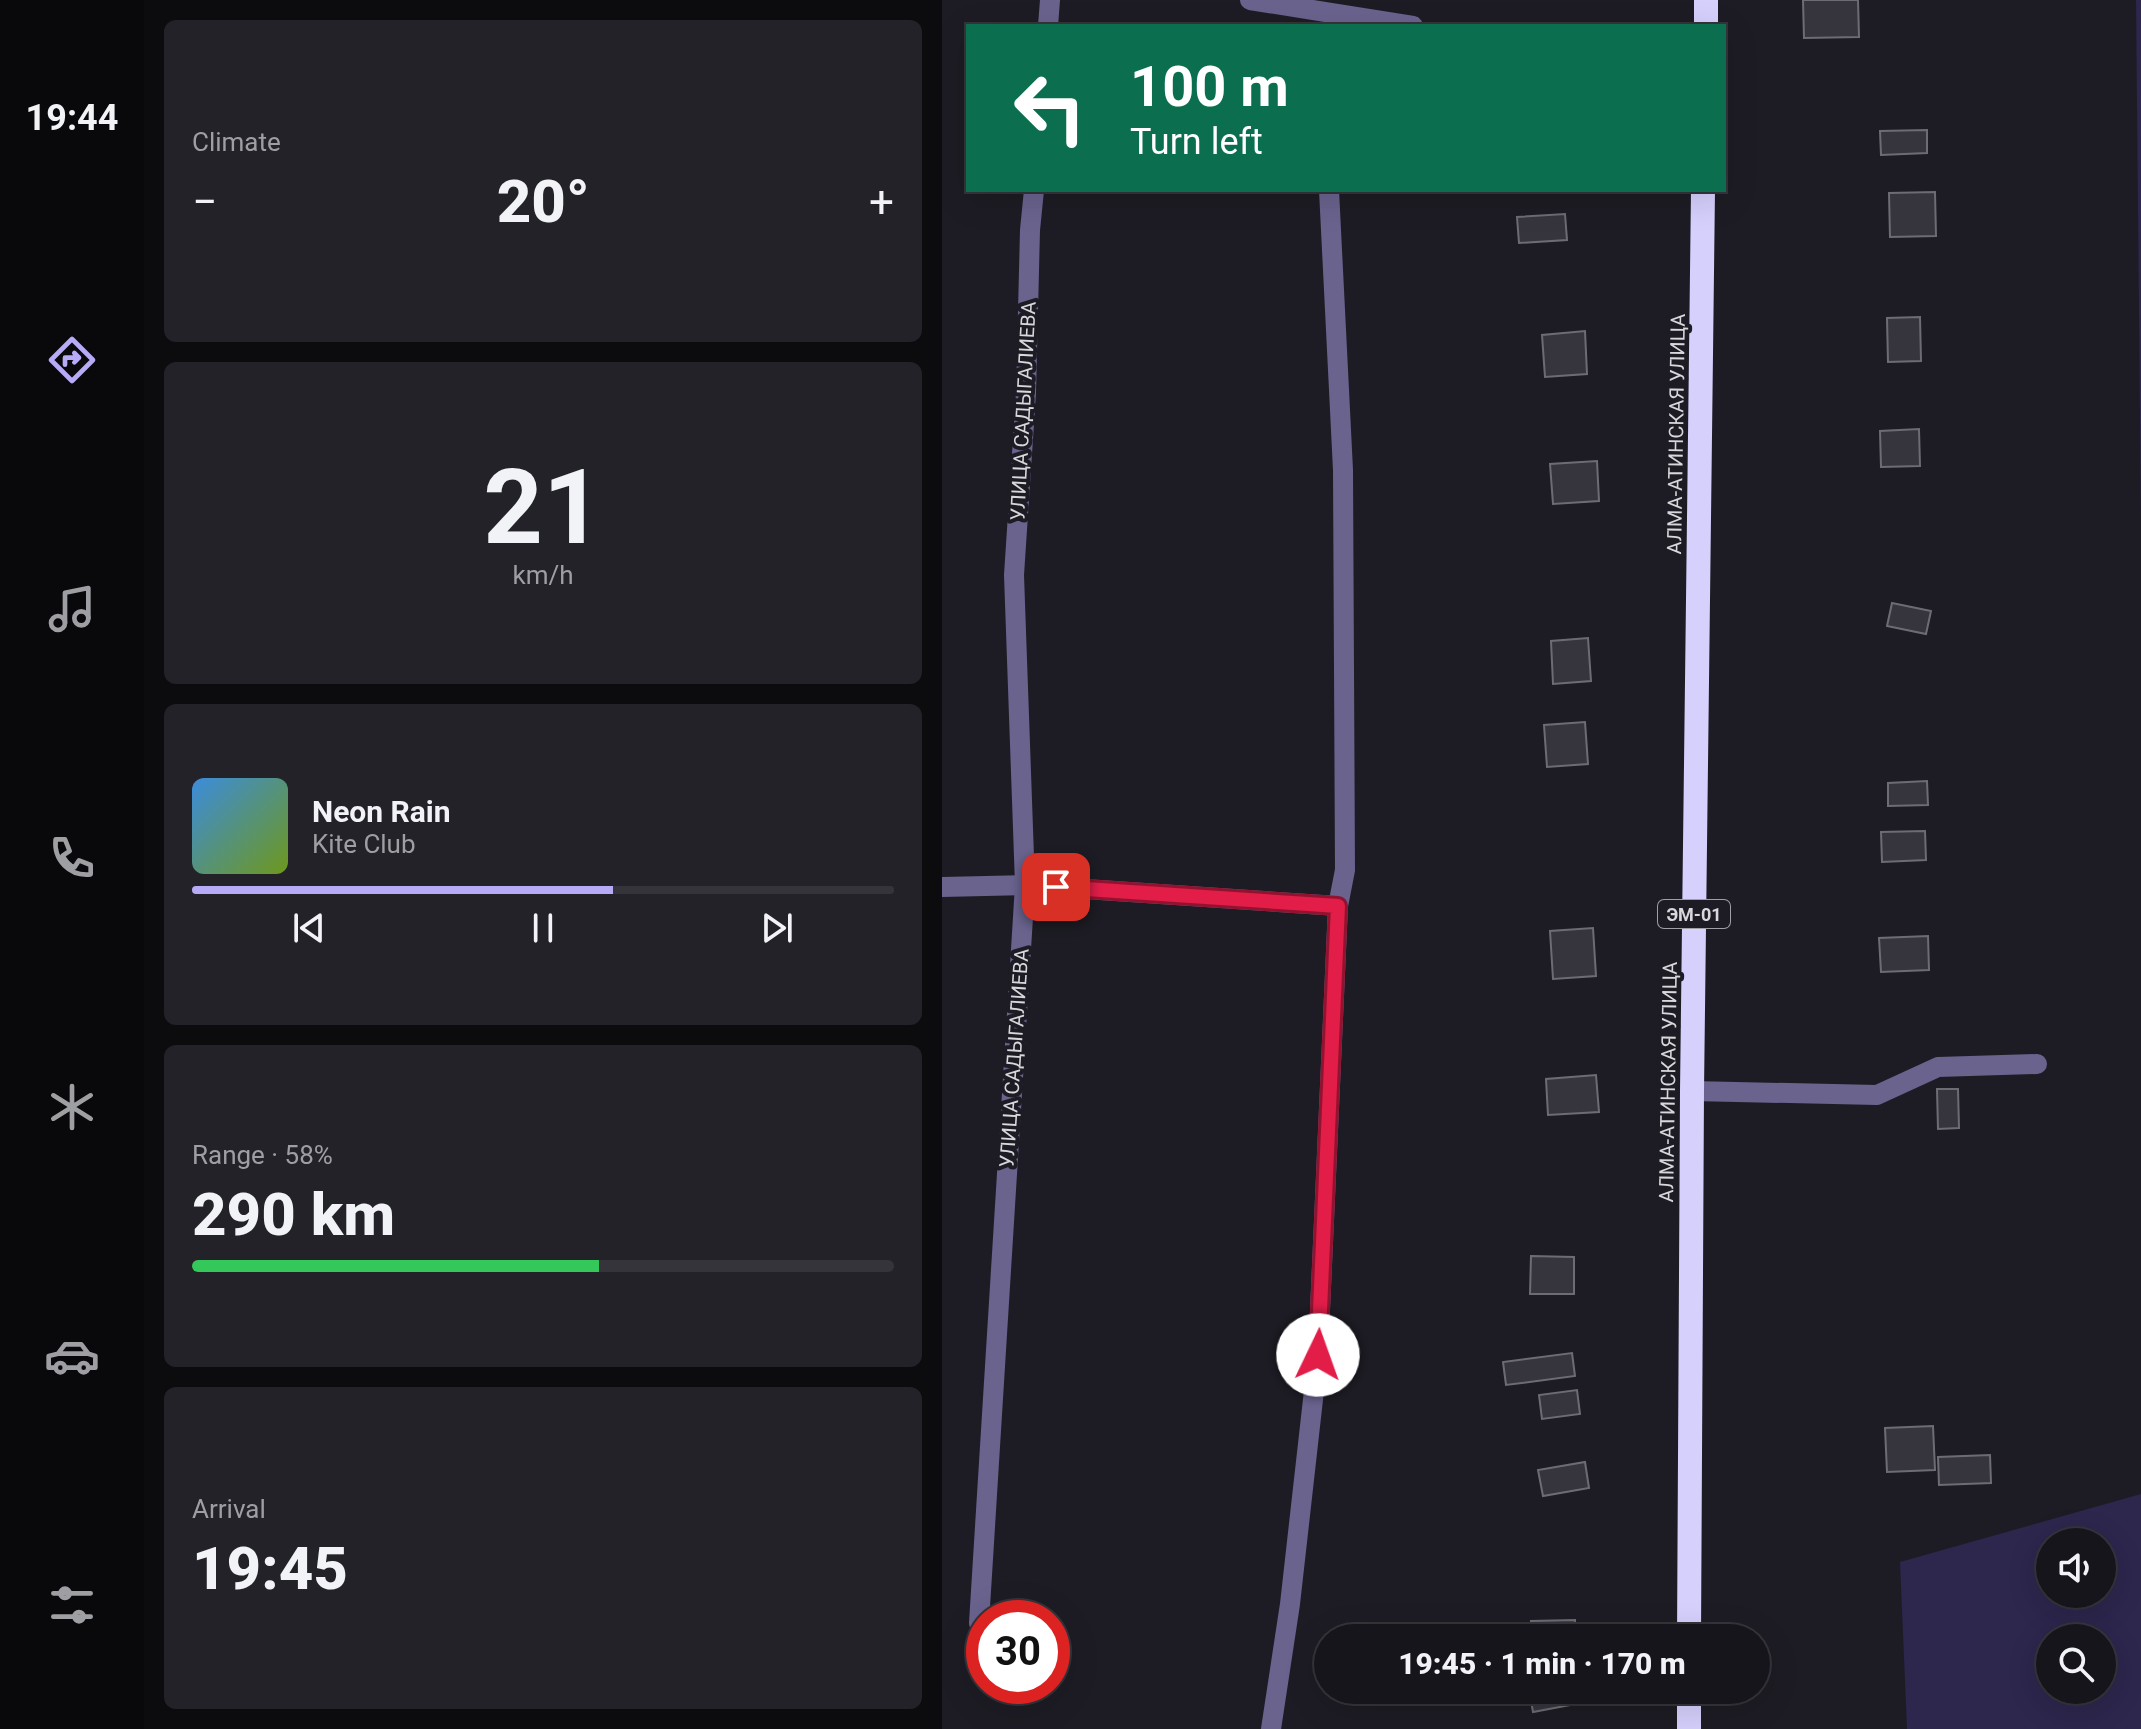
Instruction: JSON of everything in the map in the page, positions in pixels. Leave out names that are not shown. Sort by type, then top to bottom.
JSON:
[{"type":"highway","points":[[1706,0],[1706,24]]},
{"type":"highway","name":"АЛМА-АТИНСКАЯ УЛИЦА","points":[[1689,1624],[1703,192]]},
{"type":"highway","points":[[1689,1704],[1689,1729]]},
{"type":"street","points":[[1048,24],[1050,0]]},
{"type":"street","points":[[1250,0],[1320,19],[1386,24]]},
{"type":"street","name":"УЛИЦА САДЫГАЛИЕВА","points":[[980,1600],[1025,885],[1014,575],[1026,393],[1034,192]]},
{"type":"street","points":[[1271,1729],[1290,1604],[1318,1355],[1338,906],[1345,870],[1343,470],[1329,192]]},
{"type":"street","points":[[942,887],[1025,885],[1338,906]]},
{"type":"street","points":[[1692,1091],[1877,1095],[1938,1067],[2037,1064]]},
{"type":"shaded area","points":[[2136,0],[2141,0],[2141,524]]},
{"type":"shaded area","points":[[2141,1494],[2141,1729],[1907,1729],[1900,1562]]},
{"type":"building","points":[[1803,0],[1858,0],[1859,37],[1804,38]]},
{"type":"building","points":[[1927,130],[1927,153],[1881,155],[1880,131]]},
{"type":"building","points":[[1935,192],[1936,236],[1890,237],[1889,193]]},
{"type":"building","points":[[1565,214],[1567,240],[1519,243],[1517,217]]},
{"type":"building","points":[[1920,317],[1921,361],[1888,362],[1887,318]]},
{"type":"building","points":[[1585,331],[1587,374],[1545,377],[1542,335]]},
{"type":"building","points":[[1919,429],[1920,466],[1881,467],[1880,431]]},
{"type":"building","points":[[1597,461],[1599,501],[1553,504],[1550,464]]},
{"type":"building","points":[[1892,603],[1931,611],[1926,634],[1887,626]]},
{"type":"building","points":[[1588,638],[1591,681],[1553,684],[1551,641]]},
{"type":"building","points":[[1585,722],[1588,764],[1547,767],[1544,725]]},
{"type":"building","points":[[1927,781],[1928,805],[1888,806],[1888,783]]},
{"type":"building","points":[[1925,831],[1926,860],[1882,862],[1881,832]]},
{"type":"building","points":[[1593,928],[1596,976],[1553,979],[1550,931]]},
{"type":"building","points":[[1928,936],[1929,970],[1881,972],[1879,938]]},
{"type":"building","points":[[1596,1075],[1599,1112],[1548,1115],[1546,1079]]},
{"type":"building","points":[[1937,1089],[1958,1089],[1959,1128],[1938,1129]]},
{"type":"building","points":[[1531,1256],[1574,1257],[1574,1294],[1530,1294]]},
{"type":"building","points":[[1572,1353],[1575,1376],[1506,1385],[1503,1362]]},
{"type":"building","points":[[1577,1390],[1580,1414],[1542,1419],[1539,1395]]},
{"type":"building","points":[[1933,1426],[1935,1470],[1887,1472],[1885,1428]]},
{"type":"building","points":[[1990,1455],[1991,1483],[1939,1485],[1938,1457]]},
{"type":"building","points":[[1585,1462],[1589,1488],[1543,1496],[1538,1470]]},
{"type":"building","points":[[1575,1620],[1575,1624],[1531,1624],[1531,1621]]},
{"type":"building","points":[[1532,1704],[1576,1704],[1533,1712]]},
{"type":"route","points":[[1056,887],[1338,906],[1318,1355]]}]
